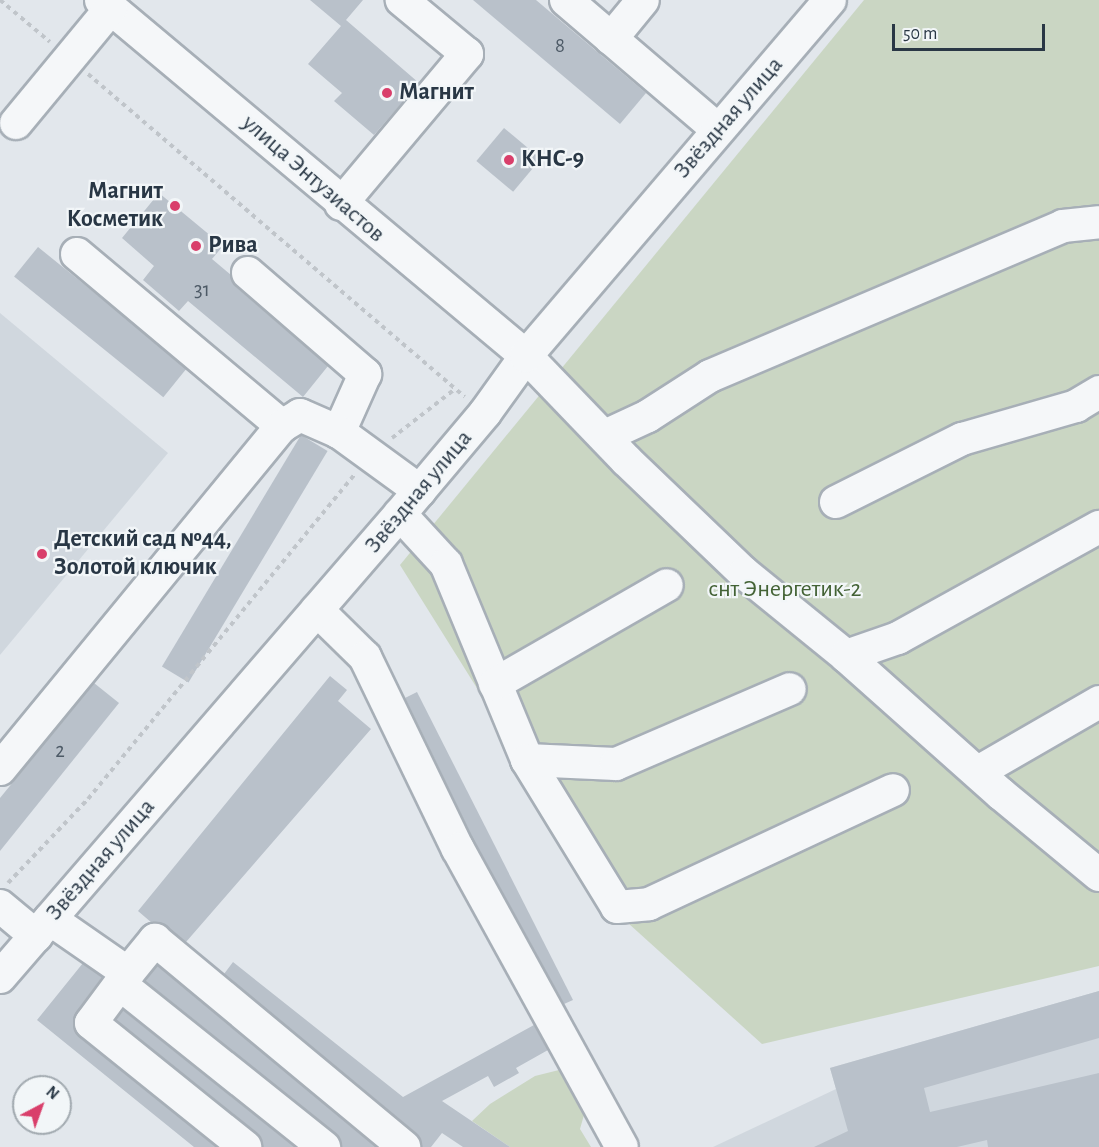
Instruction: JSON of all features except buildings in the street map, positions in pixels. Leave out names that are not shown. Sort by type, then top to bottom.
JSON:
[{"type":"street","points":[[341,204],[467,54],[402,0]]},
{"type":"street","points":[[566,0],[718,130]]},
{"type":"street","points":[[610,39],[643,0]]},
{"type":"street","name":"Звёздная улица","points":[[0,977],[420,491],[485,413],[526,356],[830,0]]},
{"type":"street","points":[[16,123],[69,59],[106,4]]},
{"type":"street","name":"улица Энтузиастов","points":[[106,4],[341,204],[526,356],[744,573],[846,656],[1099,875]]},
{"type":"street","points":[[605,436],[648,416],[710,376],[1063,226],[1097,228]]},
{"type":"street","points":[[77,254],[282,426]]},
{"type":"street","points":[[248,273],[365,374],[339,432]]},
{"type":"street","points":[[836,502],[962,439],[1076,406],[1099,392]]},
{"type":"street","points":[[0,769],[282,426],[300,415],[339,432],[420,491]]},
{"type":"street","points":[[400,514],[446,564],[527,760],[618,907],[650,904],[893,790]]},
{"type":"street","points":[[846,656],[898,638],[1099,527]]},
{"type":"street","points":[[495,684],[667,585]]},
{"type":"street","points":[[317,610],[365,657],[458,849],[622,1147]]},
{"type":"street","points":[[527,760],[616,764],[790,688]]},
{"type":"street","points":[[978,772],[1099,702]]},
{"type":"street","points":[[0,906],[43,927],[124,979],[324,1147]]},
{"type":"street","points":[[245,1147],[91,1023],[155,940],[405,1147]]},
{"type":"path","points":[[0,0],[485,413]]},
{"type":"path","points":[[0,892],[88,799],[371,455],[455,389]]},
{"type":"shaded area","name":"Детский сад №44, Золотой ключик","points":[[0,313],[168,453],[0,655]]},
{"type":"shaded area","points":[[1099,991],[1099,1147],[713,1147],[836,1089],[830,1068]]},
{"type":"green space","name":"снт Энергетик-2","points":[[864,0],[1099,0],[1099,966],[762,1044],[618,914],[400,565]]},
{"type":"green space","points":[[563,1069],[586,1108],[580,1129],[591,1147],[510,1147],[472,1121],[490,1104],[535,1076]]},
{"type":"place","name":"Магнит","points":[[387,93]]},
{"type":"place","name":"КНС-9","points":[[509,160]]},
{"type":"place","name":"Магнит Косметик","points":[[175,206]]},
{"type":"place","name":"Рива","points":[[196,246]]},
{"type":"place","name":"Детский сад №44, Золотой ключик","points":[[42,554]]}]
